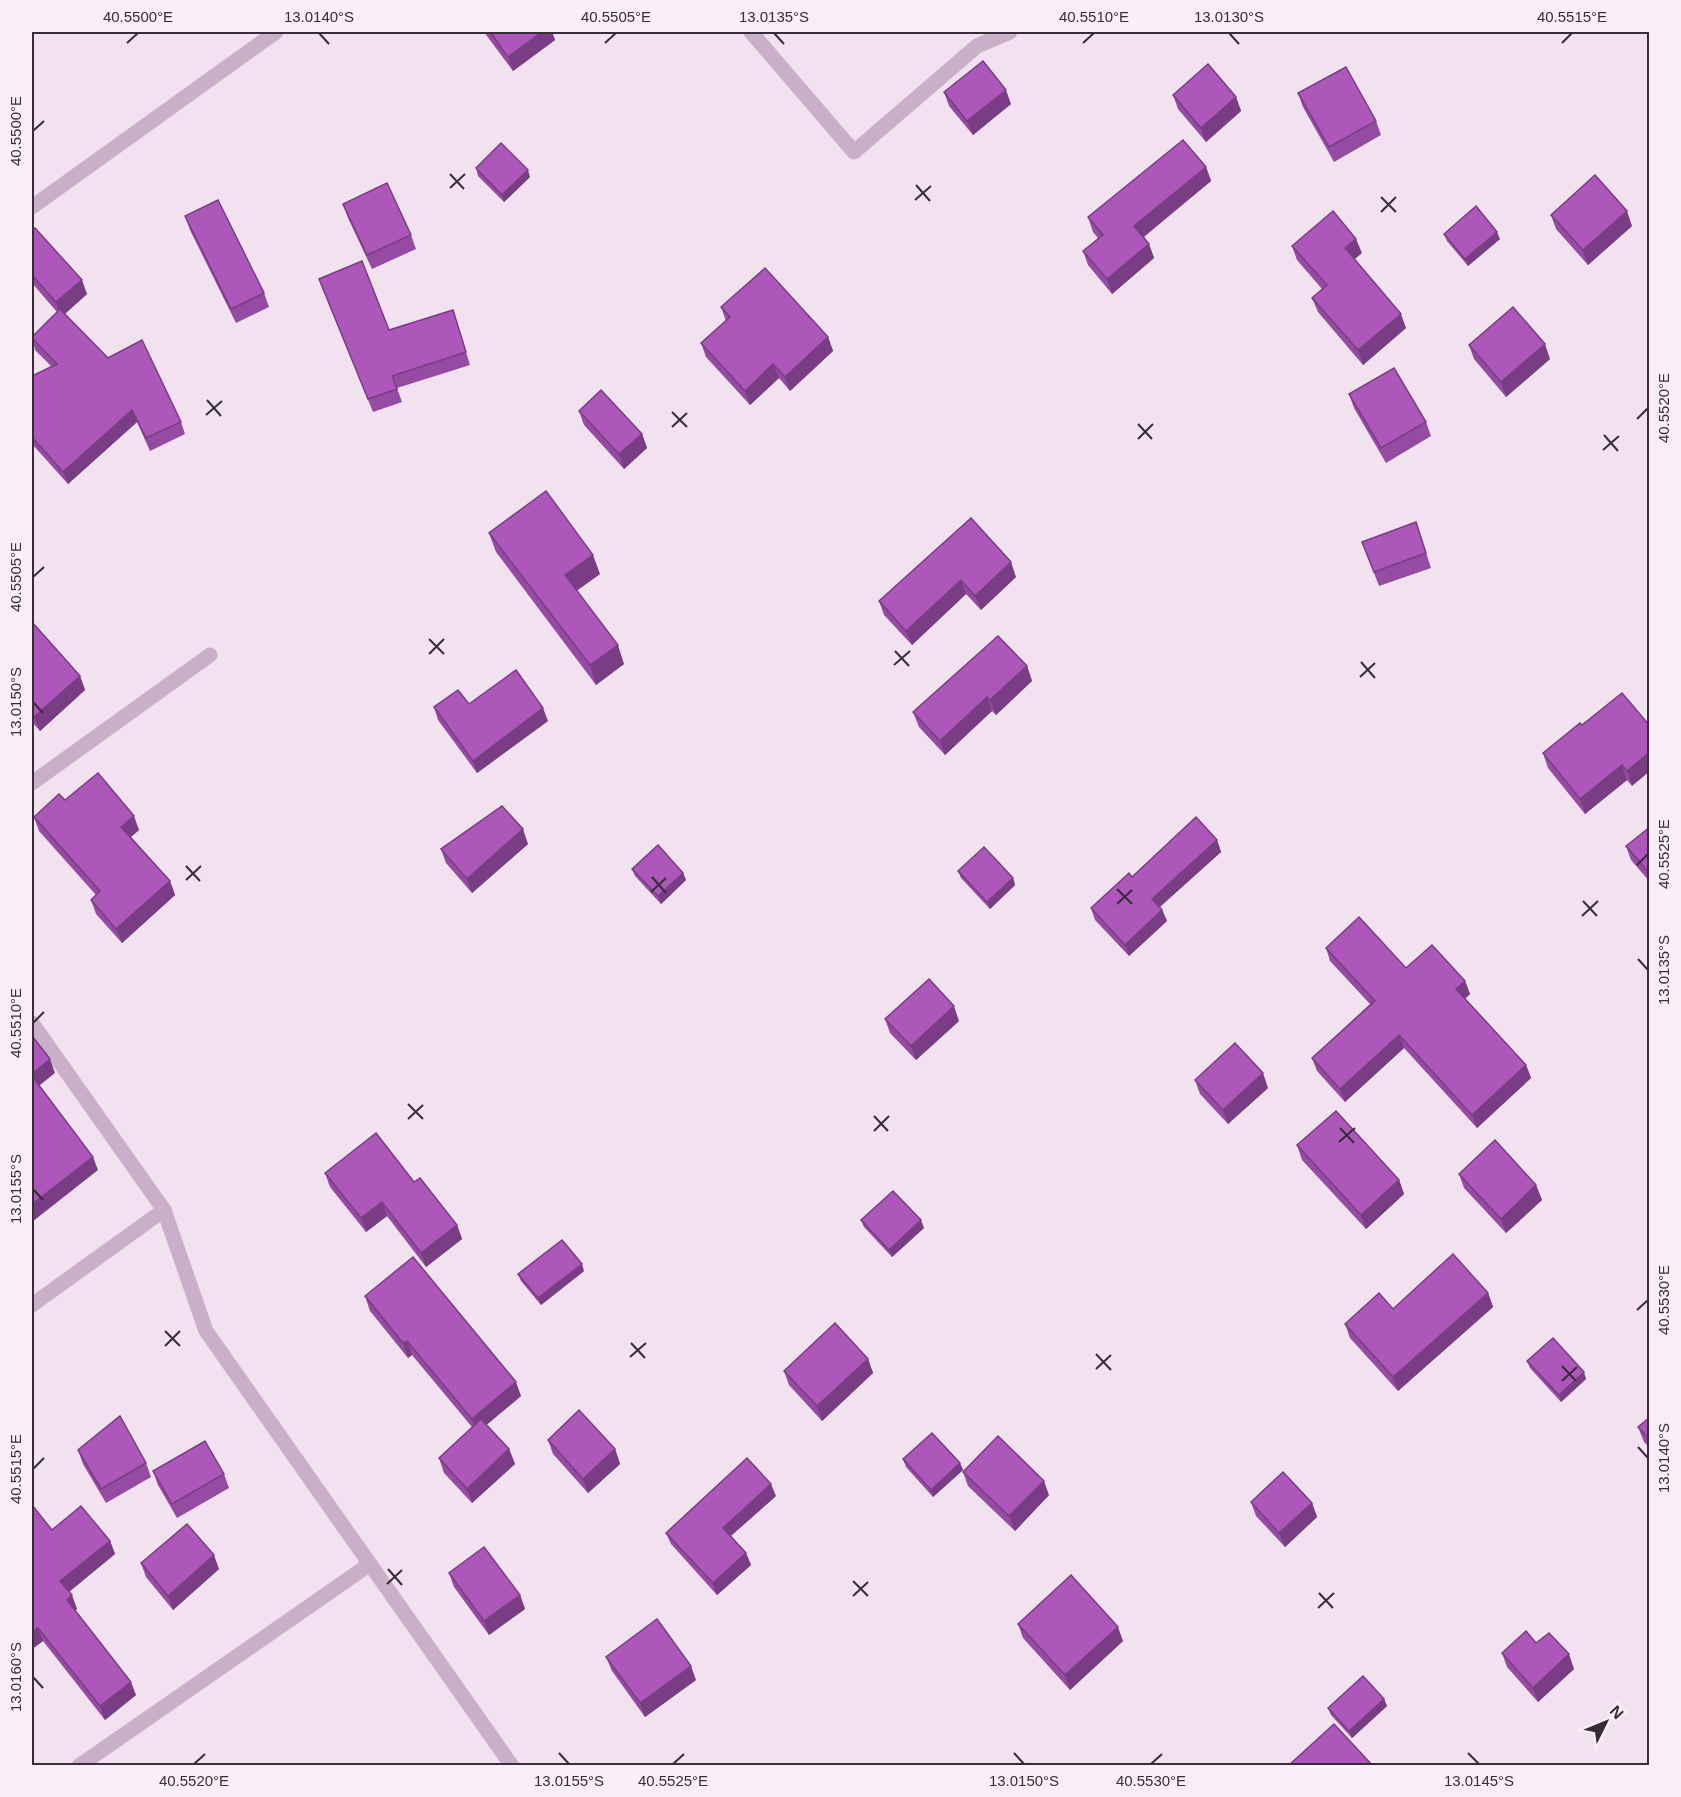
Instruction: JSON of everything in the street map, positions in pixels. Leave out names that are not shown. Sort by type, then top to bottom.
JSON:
[{"type":"street","points":[[32,207],[276,32]]},
{"type":"street","points":[[751,32],[854,152],[977,46],[1010,32]]},
{"type":"street","points":[[32,783],[210,655]]},
{"type":"street","points":[[32,1023],[164,1210],[206,1331],[512,1766]]},
{"type":"street","points":[[32,1305],[164,1210]]},
{"type":"street","points":[[79,1766],[370,1564]]},
{"type":"building","points":[[490,32],[542,32],[508,57]]},
{"type":"building","points":[[983,61],[1006,90],[967,121],[944,92]]},
{"type":"building","points":[[1208,64],[1236,97],[1201,128],[1173,95]]},
{"type":"building","points":[[1346,67],[1376,121],[1329,147],[1298,93]]},
{"type":"building","points":[[1183,140],[1206,167],[1134,226],[1149,244],[1107,279],[1083,251],[1103,235],[1088,217]]},
{"type":"building","points":[[501,143],[528,170],[502,195],[476,168]]},
{"type":"building","points":[[1595,175],[1627,211],[1583,250],[1551,215]]},
{"type":"building","points":[[387,183],[411,235],[367,255],[343,204]]},
{"type":"building","points":[[218,200],[264,293],[231,309],[185,216]]},
{"type":"building","points":[[1476,206],[1497,232],[1465,259],[1444,234]]},
{"type":"building","points":[[1333,211],[1356,239],[1345,248],[1401,314],[1358,350],[1312,298],[1327,285],[1292,246]]},
{"type":"building","points":[[35,228],[82,280],[56,302],[32,275],[32,231]]},
{"type":"building","points":[[362,261],[389,330],[453,310],[466,352],[392,376],[397,389],[368,399],[319,279]]},
{"type":"building","points":[[765,268],[828,337],[785,377],[773,364],[745,391],[701,343],[730,317],[721,307]]},
{"type":"building","points":[[1513,307],[1545,344],[1501,382],[1469,345]]},
{"type":"building","points":[[60,309],[108,358],[142,340],[181,422],[146,438],[132,410],[63,472],[32,437],[32,376],[57,364],[32,337]]},
{"type":"building","points":[[1394,368],[1426,422],[1381,448],[1349,394]]},
{"type":"building","points":[[601,390],[642,434],[619,454],[579,411]]},
{"type":"building","points":[[546,491],[593,555],[565,575],[618,645],[590,665],[489,533]]},
{"type":"building","points":[[971,518],[1011,562],[975,596],[961,580],[906,631],[879,601]]},
{"type":"building","points":[[1416,522],[1426,553],[1374,572],[1362,542]]},
{"type":"building","points":[[32,622],[80,676],[34,717],[32,714]]},
{"type":"building","points":[[998,636],[1027,666],[990,700],[987,697],[940,741],[913,712]]},
{"type":"building","points":[[516,670],[543,708],[473,761],[434,707],[458,690],[469,704]]},
{"type":"building","points":[[1622,693],[1650,726],[1650,752],[1627,771],[1622,765],[1580,799],[1543,753]]},
{"type":"building","points":[[98,773],[134,816],[121,827],[170,881],[116,929],[91,900],[100,891],[34,817],[59,794],[65,800]]},
{"type":"building","points":[[502,806],[523,829],[467,879],[441,849]]},
{"type":"building","points":[[1196,817],[1217,840],[1152,899],[1162,910],[1125,945],[1091,908],[1129,873],[1132,877]]},
{"type":"building","points":[[1650,827],[1650,874],[1626,846]]},
{"type":"building","points":[[658,845],[683,873],[658,896],[632,869]]},
{"type":"building","points":[[984,847],[1013,878],[987,902],[958,871]]},
{"type":"building","points":[[1359,917],[1406,968],[1432,945],[1465,981],[1456,989],[1526,1065],[1472,1115],[1399,1035],[1340,1089],[1312,1058],[1375,1001],[1326,948]]},
{"type":"building","points":[[929,979],[954,1006],[911,1046],[885,1019]]},
{"type":"building","points":[[32,1036],[50,1059],[32,1074]]},
{"type":"building","points":[[1235,1043],[1263,1073],[1223,1110],[1195,1080]]},
{"type":"building","points":[[32,1076],[93,1157],[32,1204]]},
{"type":"building","points":[[1336,1111],[1399,1180],[1361,1215],[1297,1145]]},
{"type":"building","points":[[376,1133],[414,1182],[420,1178],[457,1225],[421,1253],[382,1202],[361,1218],[325,1173]]},
{"type":"building","points":[[1495,1140],[1536,1185],[1501,1219],[1459,1174]]},
{"type":"building","points":[[893,1191],[921,1220],[889,1250],[861,1220]]},
{"type":"building","points":[[562,1240],[582,1264],[538,1298],[518,1274]]},
{"type":"building","points":[[1453,1254],[1488,1293],[1393,1377],[1345,1324],[1379,1293],[1393,1309]]},
{"type":"building","points":[[413,1257],[516,1382],[472,1419],[407,1341],[403,1343],[365,1296]]},
{"type":"building","points":[[835,1323],[868,1359],[817,1406],[784,1371]]},
{"type":"building","points":[[1553,1338],[1584,1372],[1559,1395],[1527,1361]]},
{"type":"building","points":[[579,1410],[615,1449],[583,1479],[548,1440]]},
{"type":"building","points":[[120,1416],[146,1463],[101,1489],[78,1450]]},
{"type":"building","points":[[1650,1417],[1650,1439],[1638,1427]]},
{"type":"building","points":[[481,1419],[509,1449],[467,1489],[439,1458]]},
{"type":"building","points":[[932,1433],[960,1463],[931,1490],[903,1459]]},
{"type":"building","points":[[998,1436],[1044,1481],[1009,1516],[963,1472]]},
{"type":"building","points":[[205,1441],[224,1474],[172,1504],[153,1471]]},
{"type":"building","points":[[747,1458],[771,1484],[723,1528],[746,1553],[713,1583],[666,1533]]},
{"type":"building","points":[[1283,1472],[1312,1503],[1279,1533],[1251,1502]]},
{"type":"building","points":[[32,1505],[52,1530],[81,1506],[110,1541],[60,1581],[72,1595],[67,1600],[131,1682],[100,1706],[38,1628],[32,1632]]},
{"type":"building","points":[[187,1524],[214,1555],[168,1596],[141,1563]]},
{"type":"building","points":[[484,1547],[520,1595],[484,1621],[449,1573]]},
{"type":"building","points":[[1071,1575],[1118,1627],[1065,1675],[1018,1624]]},
{"type":"building","points":[[657,1619],[691,1666],[640,1703],[606,1657]]},
{"type":"building","points":[[1526,1631],[1536,1643],[1549,1633],[1569,1654],[1533,1688],[1502,1653]]},
{"type":"building","points":[[1363,1676],[1384,1699],[1349,1731],[1328,1708]]},
{"type":"building","points":[[1334,1724],[1373,1766],[1288,1766]]}]
